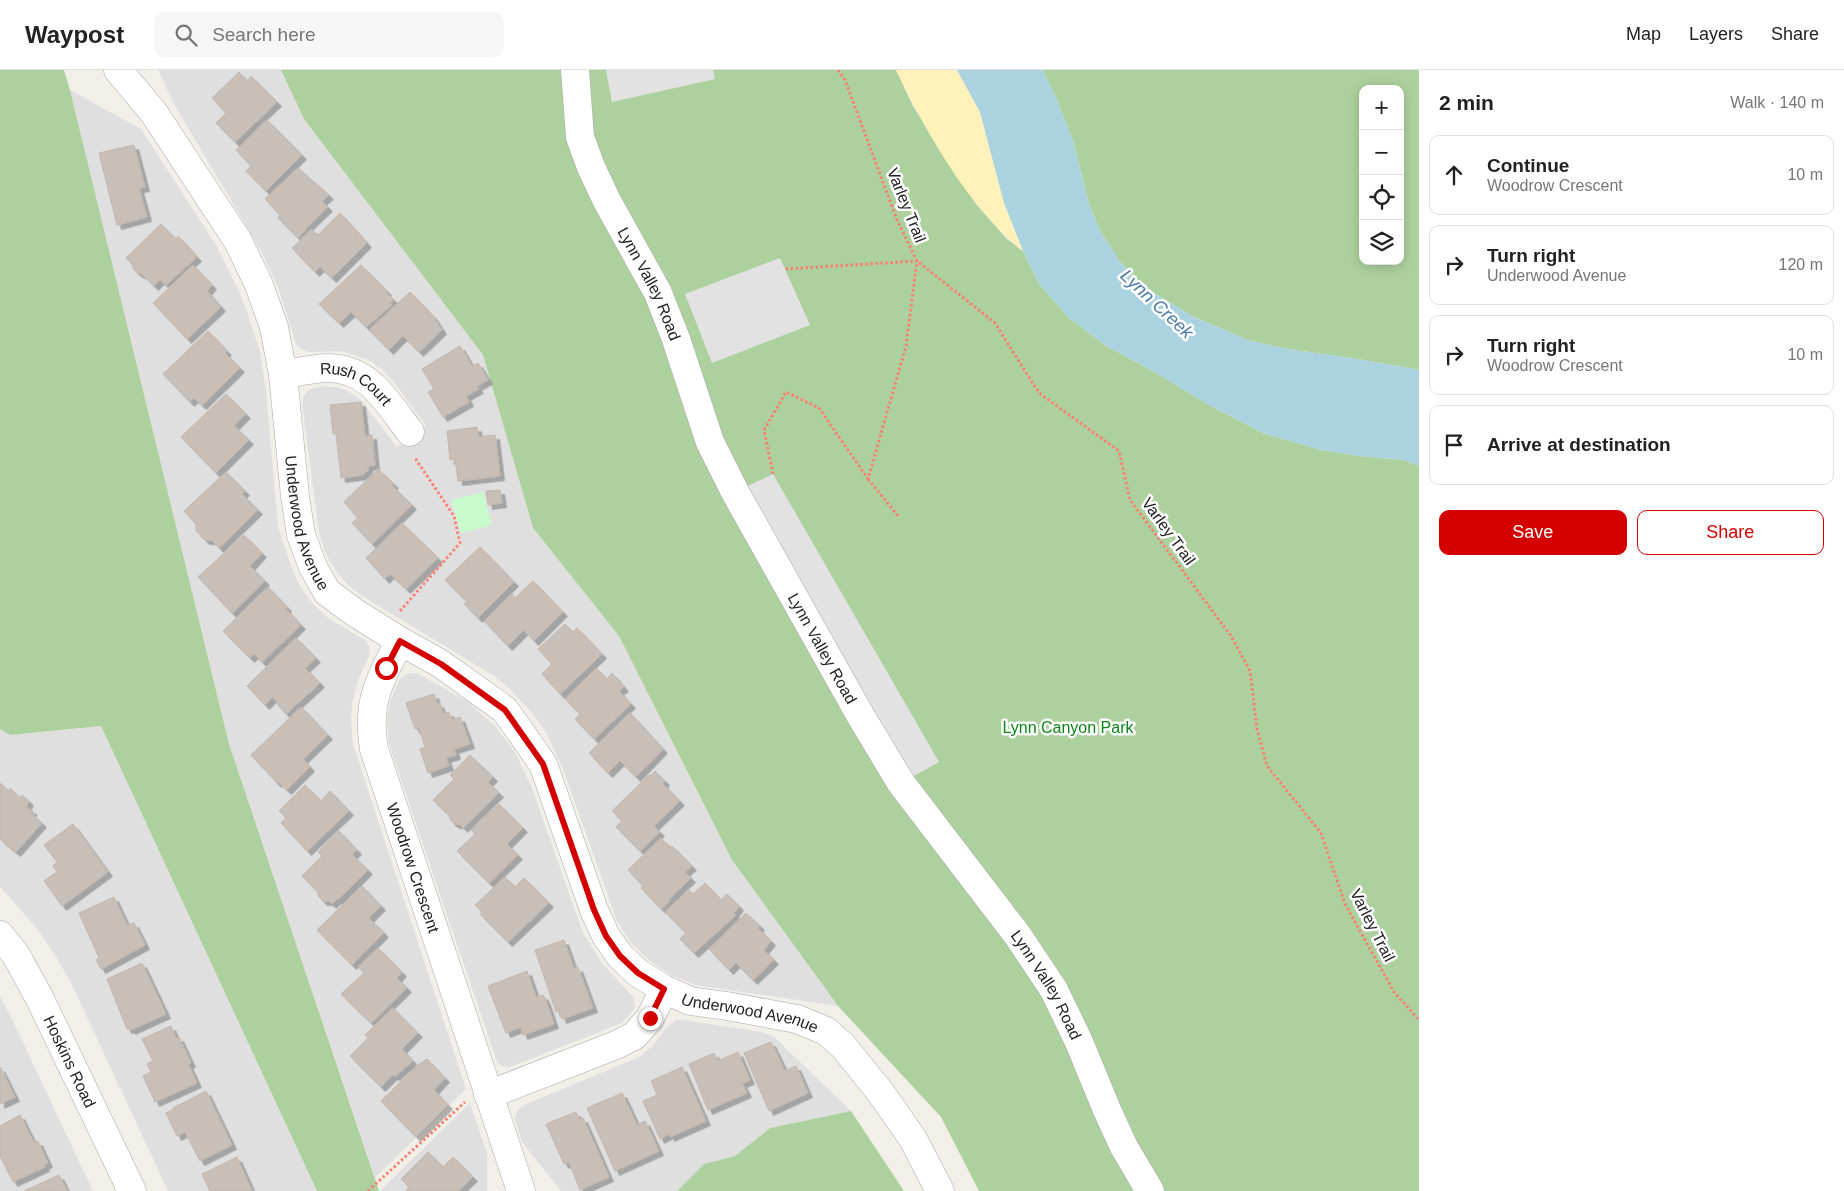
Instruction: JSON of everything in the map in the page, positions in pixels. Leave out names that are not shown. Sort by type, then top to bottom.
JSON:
[{"type":"street","name":"Underwood Avenue","points":[[118,70],[154,113],[238,241],[259,285],[274,327],[283,375],[299,528],[312,568],[327,592],[391,636],[441,664],[505,710],[543,764],[594,910],[606,936],[620,956],[638,973],[664,989],[690,1001],[797,1019],[826,1031],[843,1046],[881,1093],[913,1139],[940,1191]]},
{"type":"street","name":"Lynn Valley Road","points":[[575,70],[580,137],[607,201],[658,293],[676,339],[710,442],[735,492],[854,705],[901,783],[1018,936],[1054,990],[1079,1042],[1124,1147],[1150,1191]]},
{"type":"street","name":"Rush Court","points":[[283,375],[327,368],[347,370],[366,379],[380,393],[410,432]]},
{"type":"street","name":"Woodrow Crescent","points":[[391,636],[386,668],[371,708],[371,732],[374,750],[521,1191]]},
{"type":"street","name":"Hoskins Road","points":[[0,936],[16,955],[40,999],[132,1191]]},
{"type":"street","points":[[487,1091],[616,1045],[634,1036],[650,1018],[664,989]]},
{"type":"path","name":"Varley Trail","points":[[838,70],[846,80],[897,220],[917,261],[995,323],[1039,393],[1119,451],[1130,500],[1231,636],[1250,671],[1257,729],[1267,766],[1321,833],[1345,904],[1394,992],[1419,1020]]},
{"type":"path","points":[[785,269],[917,261],[906,346],[868,479]]},
{"type":"path","points":[[773,474],[764,430],[786,392],[819,408],[868,479],[900,517]]},
{"type":"path","points":[[391,636],[460,543],[454,516],[408,447],[410,432]]},
{"type":"path","points":[[368,1191],[460,1106],[487,1091]]},
{"type":"shaded area","points":[[158,70],[281,70],[304,119],[483,355],[533,528],[619,636],[732,860],[838,1006],[695,985],[671,975],[650,961],[631,943],[617,921],[563,769],[546,732],[534,715],[507,686],[491,674],[364,597],[348,585],[335,570],[325,552],[319,532],[302,404],[304,395],[310,389],[324,386],[339,388],[349,392],[361,400],[397,447],[426,426],[393,381],[382,369],[368,360],[341,351],[308,352],[296,344],[278,287],[261,251],[174,104]]},
{"type":"shaded area","points":[[606,70],[713,70],[715,79],[612,102]]},
{"type":"shaded area","points":[[70,90],[141,129],[216,245],[240,293],[260,352],[266,390],[278,526],[291,566],[300,586],[313,604],[328,618],[365,640],[369,646],[370,654],[358,680],[352,705],[353,744],[466,1089],[375,1178],[229,744]]},
{"type":"shaded area","points":[[780,258],[810,325],[712,363],[685,294]]},
{"type":"shaded area","points":[[773,474],[939,762],[901,783],[735,492]]},
{"type":"shaded area","points":[[409,673],[418,674],[467,701],[495,726],[515,752],[532,788],[583,933],[602,963],[634,998],[635,1008],[622,1023],[510,1067],[502,1066],[497,1062],[389,744],[387,718],[390,702],[400,678]]},
{"type":"shaded area","points":[[101,726],[317,1191],[168,1191],[73,987],[56,956],[35,926],[0,887],[0,729],[10,735]]},
{"type":"shaded area","points":[[0,996],[11,1017],[93,1191],[0,1191]]},
{"type":"shaded area","points":[[676,1020],[761,1032],[774,1037],[851,1111],[770,1128],[735,1156],[704,1164],[677,1191],[561,1191],[522,1142],[515,1119],[517,1111],[524,1105],[637,1058],[653,1046],[667,1027]]},
{"type":"shaded area","points":[[470,1103],[487,1154],[487,1191],[380,1191]]},
{"type":"green space","points":[[0,70],[64,70],[229,744],[379,1191],[317,1191],[101,726],[10,735],[0,729]]},
{"type":"green space","name":"Lynn Canyon Park","points":[[281,70],[896,70],[913,106],[976,204],[1007,239],[1023,251],[1040,285],[1068,317],[1105,345],[1209,405],[1263,433],[1317,449],[1359,456],[1404,460],[1419,466],[1419,1191],[979,1191],[941,1117],[838,1006],[732,860],[619,636],[533,528],[483,355],[304,119]]},
{"type":"green space","points":[[1043,70],[1419,70],[1419,370],[1250,341],[1194,317],[1144,287],[1120,262],[1100,231],[1089,204],[1073,141]]},
{"type":"green space","points":[[483,492],[492,525],[461,533],[451,500]]},
{"type":"green space","points":[[851,1111],[904,1191],[677,1191],[704,1164],[735,1156],[770,1128]]},
{"type":"sand","points":[[896,70],[957,70],[980,112],[1004,203],[1023,251],[984,213],[950,167],[921,118]]},
{"type":"water","name":"Lynn Creek","points":[[957,70],[1043,70],[1073,141],[1089,204],[1100,231],[1120,262],[1144,287],[1194,317],[1250,341],[1419,370],[1419,466],[1404,460],[1359,456],[1317,449],[1263,433],[1209,405],[1105,345],[1068,317],[1040,285],[1023,251],[1004,203],[980,112]]},
{"type":"building","points":[[239,72],[247,81],[251,76],[277,102],[235,142],[216,123],[226,113],[212,98]]},
{"type":"building","points":[[267,120],[302,155],[266,191],[246,171],[251,166],[236,150]]},
{"type":"building","points":[[134,145],[145,187],[139,188],[147,217],[117,225],[99,153]]},
{"type":"building","points":[[298,168],[329,195],[322,201],[328,207],[298,238],[278,218],[280,215],[265,199]]},
{"type":"building","points":[[340,213],[367,243],[332,278],[320,267],[315,272],[292,248],[312,229],[318,235]]},
{"type":"building","points":[[161,224],[176,239],[178,236],[197,257],[166,285],[160,280],[154,286],[142,274],[133,269],[133,265],[126,258]]},
{"type":"building","points":[[193,265],[212,285],[207,291],[221,307],[187,339],[153,303]]},
{"type":"building","points":[[361,265],[394,300],[390,303],[392,305],[366,327],[351,312],[339,323],[319,304]]},
{"type":"building","points":[[410,292],[433,316],[442,330],[419,352],[403,336],[389,350],[369,330]]},
{"type":"building","points":[[208,331],[227,351],[225,353],[240,368],[202,405],[194,398],[190,402],[163,374]]},
{"type":"building","points":[[460,346],[472,366],[478,363],[488,380],[477,386],[479,389],[466,396],[469,402],[443,417],[428,392],[434,389],[422,369]]},
{"type":"building","points":[[226,394],[246,414],[234,426],[249,440],[216,473],[181,437]]},
{"type":"building","points":[[361,402],[365,436],[372,435],[375,465],[368,466],[368,471],[363,475],[341,478],[336,434],[333,434],[330,405]]},
{"type":"building","points":[[477,427],[478,437],[495,435],[500,476],[458,481],[455,459],[450,460],[447,431]]},
{"type":"building","points":[[378,469],[412,505],[372,544],[352,523],[358,518],[344,502]]},
{"type":"building","points":[[226,472],[245,491],[242,494],[258,510],[219,548],[212,540],[205,540],[196,531],[196,524],[184,511]]},
{"type":"building","points":[[500,490],[502,503],[488,505],[486,491]]},
{"type":"building","points":[[402,523],[438,558],[406,589],[390,574],[385,579],[366,558]]},
{"type":"building","points":[[244,535],[262,553],[250,566],[265,581],[232,613],[198,577]]},
{"type":"building","points":[[480,547],[514,582],[478,618],[464,604],[467,602],[445,580]]},
{"type":"building","points":[[533,581],[563,612],[534,641],[524,630],[508,646],[484,621],[512,594],[515,598]]},
{"type":"building","points":[[268,587],[301,625],[262,662],[254,654],[250,658],[223,631]]},
{"type":"building","points":[[565,624],[573,632],[577,628],[602,654],[560,694],[542,674],[552,664],[538,649]]},
{"type":"building","points":[[296,638],[316,658],[305,668],[320,683],[286,714],[273,697],[265,705],[247,686]]},
{"type":"building","points":[[596,668],[607,679],[612,673],[624,687],[619,691],[631,704],[594,739],[575,719],[580,714],[565,699]]},
{"type":"building","points":[[434,694],[443,714],[449,712],[452,720],[460,717],[470,744],[454,749],[456,755],[446,758],[449,766],[428,773],[420,749],[425,747],[419,728],[415,729],[406,703]]},
{"type":"building","points":[[301,707],[328,735],[303,759],[310,767],[287,790],[277,783],[251,755]]},
{"type":"building","points":[[630,713],[663,749],[636,777],[620,761],[608,773],[589,753]]},
{"type":"building","points":[[470,755],[493,777],[488,782],[499,793],[463,828],[460,824],[455,824],[450,820],[450,816],[433,800],[454,779],[450,775]]},
{"type":"building","points":[[655,771],[665,781],[663,784],[680,801],[654,826],[660,832],[640,851],[616,827],[622,821],[612,811]]},
{"type":"building","points":[[0,783],[9,791],[10,788],[20,798],[22,795],[29,801],[26,807],[33,811],[31,813],[42,823],[16,852],[0,839]]},
{"type":"building","points":[[305,785],[321,801],[330,791],[349,811],[307,851],[281,823],[286,818],[279,811]]},
{"type":"building","points":[[499,804],[523,828],[507,844],[518,855],[489,883],[457,851],[475,834],[471,830]]},
{"type":"building","points":[[73,824],[108,872],[62,906],[44,881],[57,872],[53,866],[57,862],[44,845]]},
{"type":"building","points":[[339,831],[357,850],[352,855],[368,870],[332,904],[329,901],[323,901],[318,896],[318,892],[302,876],[322,856],[318,852]]},
{"type":"building","points":[[661,838],[692,866],[685,872],[691,878],[661,909],[641,888],[643,886],[628,870]]},
{"type":"building","points":[[505,877],[515,887],[524,878],[549,903],[508,942],[480,914],[483,912],[475,905]]},
{"type":"building","points":[[705,883],[721,900],[727,894],[739,906],[734,913],[736,915],[694,953],[680,939],[686,933],[665,912],[689,890],[693,894]]},
{"type":"building","points":[[362,886],[381,906],[369,918],[384,933],[352,965],[317,930]]},
{"type":"building","points":[[114,897],[127,925],[134,923],[145,945],[101,969],[96,960],[99,958],[79,913]]},
{"type":"building","points":[[746,913],[760,926],[758,928],[771,941],[764,950],[774,960],[753,980],[736,963],[729,970],[709,949]]},
{"type":"building","points":[[564,940],[574,969],[578,967],[593,1008],[562,1019],[559,1010],[556,1012],[535,950]]},
{"type":"building","points":[[378,948],[402,972],[397,978],[407,988],[371,1023],[341,994],[364,973],[358,967]]},
{"type":"building","points":[[142,963],[166,1014],[131,1030],[130,1028],[127,1029],[107,979]]},
{"type":"building","points":[[527,971],[536,997],[543,995],[545,998],[554,1024],[523,1035],[521,1027],[506,1033],[488,986]]},
{"type":"building","points":[[393,1008],[418,1033],[402,1049],[413,1061],[395,1076],[393,1075],[381,1087],[350,1056],[368,1038],[365,1035]]},
{"type":"building","points":[[171,1026],[176,1038],[179,1037],[191,1063],[188,1064],[197,1083],[155,1102],[143,1076],[151,1072],[147,1064],[153,1061],[142,1039]]},
{"type":"building","points":[[771,1042],[785,1071],[796,1066],[808,1093],[769,1111],[744,1053]]},
{"type":"building","points":[[738,1052],[750,1080],[742,1083],[747,1093],[708,1110],[689,1064],[714,1053],[718,1061]]},
{"type":"building","points":[[427,1059],[445,1078],[434,1090],[448,1105],[416,1137],[381,1101],[418,1065]]},
{"type":"building","points":[[0,1067],[15,1097],[0,1104]]},
{"type":"building","points":[[682,1067],[706,1121],[670,1137],[669,1134],[660,1139],[643,1101],[657,1095],[651,1081]]},
{"type":"building","points":[[206,1091],[232,1145],[200,1161],[185,1132],[177,1136],[166,1113]]},
{"type":"building","points":[[622,1093],[637,1125],[645,1121],[659,1151],[615,1171],[587,1108]]},
{"type":"building","points":[[576,1112],[579,1119],[583,1118],[609,1177],[580,1190],[569,1162],[564,1164],[546,1124]]},
{"type":"building","points":[[20,1115],[34,1143],[38,1141],[48,1163],[44,1165],[45,1167],[13,1182],[0,1156],[0,1126]]},
{"type":"building","points":[[428,1152],[443,1167],[453,1157],[473,1177],[458,1191],[406,1191],[409,1187],[401,1179]]},
{"type":"building","points":[[237,1157],[252,1191],[210,1191],[202,1174]]},
{"type":"building","points":[[59,1175],[67,1191],[24,1191]]},
{"type":"route","points":[[386,668],[400,641],[441,664],[505,710],[543,764],[594,910],[606,936],[620,956],[638,973],[664,989],[650,1018]]}]
